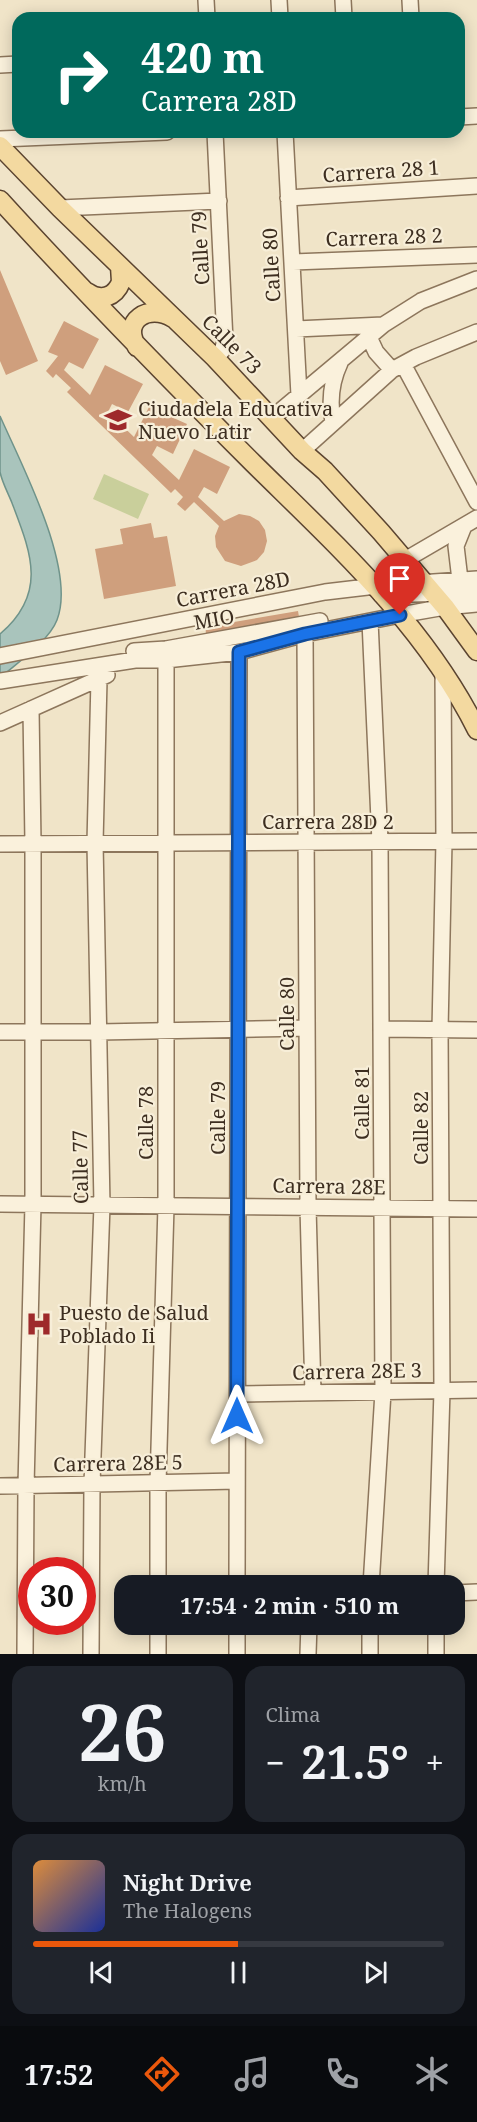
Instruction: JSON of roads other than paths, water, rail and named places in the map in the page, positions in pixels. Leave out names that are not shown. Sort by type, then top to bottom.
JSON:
[{"type":"main road","name":"Calle 73","points":[[0,146],[60,208],[215,358],[302,451],[325,471],[434,594],[477,651]]},
{"type":"main road","points":[[3,209],[388,600],[443,671],[477,730]]},
{"type":"main road","points":[[87,292],[97,297],[112,294],[121,282],[120,266]]},
{"type":"main road","points":[[137,347],[133,329],[143,315],[154,311],[160,312],[177,321]]},
{"type":"street","points":[[0,140],[42,138]]},
{"type":"street","name":"Calle 79","points":[[215,358],[222,351],[225,341],[216,138]]},
{"type":"street","name":"Calle 80","points":[[285,138],[299,395]]},
{"type":"street","name":"Carrera 28 1","points":[[288,198],[477,186]]},
{"type":"street","points":[[60,208],[219,201]]},
{"type":"street","name":"Carrera 28 2","points":[[293,262],[477,255]]},
{"type":"street","points":[[272,418],[383,325],[421,301],[477,279]]},
{"type":"street","points":[[296,329],[383,325]]},
{"type":"street","points":[[302,451],[397,367],[477,332]]},
{"type":"street","points":[[369,337],[376,352],[397,367],[477,502]]},
{"type":"street","points":[[333,422],[330,408],[331,391],[335,374],[342,360]]},
{"type":"street","points":[[405,560],[470,522]]},
{"type":"street","points":[[460,580],[456,546],[470,522]]},
{"type":"street","name":"Carrera 28D","points":[[0,656],[326,592],[388,600],[434,594],[460,580],[477,579]]},
{"type":"street","points":[[434,594],[477,592]]},
{"type":"street","name":"Carrera 28D","points":[[0,681],[28,672],[135,660],[166,660],[239,652],[305,634],[370,621],[388,600],[434,594],[477,604]]},
{"type":"street","name":"MIO","points":[[0,664],[329,602],[388,600]]},
{"type":"street","name":"MIO","points":[[0,674],[28,672],[97,656],[166,649],[344,617],[388,600]]},
{"type":"street","name":"Calle 81","points":[[370,621],[380,842],[383,1208],[383,1392],[372,1575]]},
{"type":"street","name":"Calle 80","points":[[305,634],[308,1207],[313,1393]]},
{"type":"street","name":"Calle 79","points":[[237,1575],[239,652]]},
{"type":"street","name":"Carrera 28D","points":[[0,723],[99,680],[135,660]]},
{"type":"street","name":"Calle 78","points":[[158,1575],[158,1483],[166,1206],[166,660]]},
{"type":"street","name":"Calle 82","points":[[436,1575],[442,1391],[440,1030],[444,841],[443,671]]},
{"type":"street","name":"Calle 77","points":[[91,1654],[92,1484],[102,1205],[95,843],[99,680]]},
{"type":"street","points":[[25,1654],[26,1486],[33,1204],[31,709]]},
{"type":"street","name":"Carrera 28D 2","points":[[0,844],[477,841]]},
{"type":"street","points":[[0,1032],[307,1028]]},
{"type":"street","points":[[381,1029],[477,1030]]},
{"type":"street","name":"Carrera 28E","points":[[0,1204],[477,1209]]},
{"type":"street","name":"Carrera 28E 3","points":[[237,1394],[477,1390]]},
{"type":"street","name":"Carrera 28E 5","points":[[0,1486],[237,1481]]},
{"type":"street","points":[[158,1635],[158,1654]]},
{"type":"street","points":[[237,1635],[237,1654]]},
{"type":"street","points":[[308,1654],[309,1635]]},
{"type":"street","points":[[370,1635],[370,1654]]},
{"type":"street","points":[[436,1635],[436,1654]]},
{"type":"water","points":[[0,416],[44,517],[59,573],[61,599],[57,620],[47,636],[0,678],[0,634],[15,619],[25,603],[30,588],[31,572],[25,539],[0,472]]},
{"type":"place","name":"Ciudadela Educativa Nuevo Latir","points":[[118,420]]},
{"type":"place","name":"Puesto de Salud Poblado Ii","points":[[39,1324]]}]
